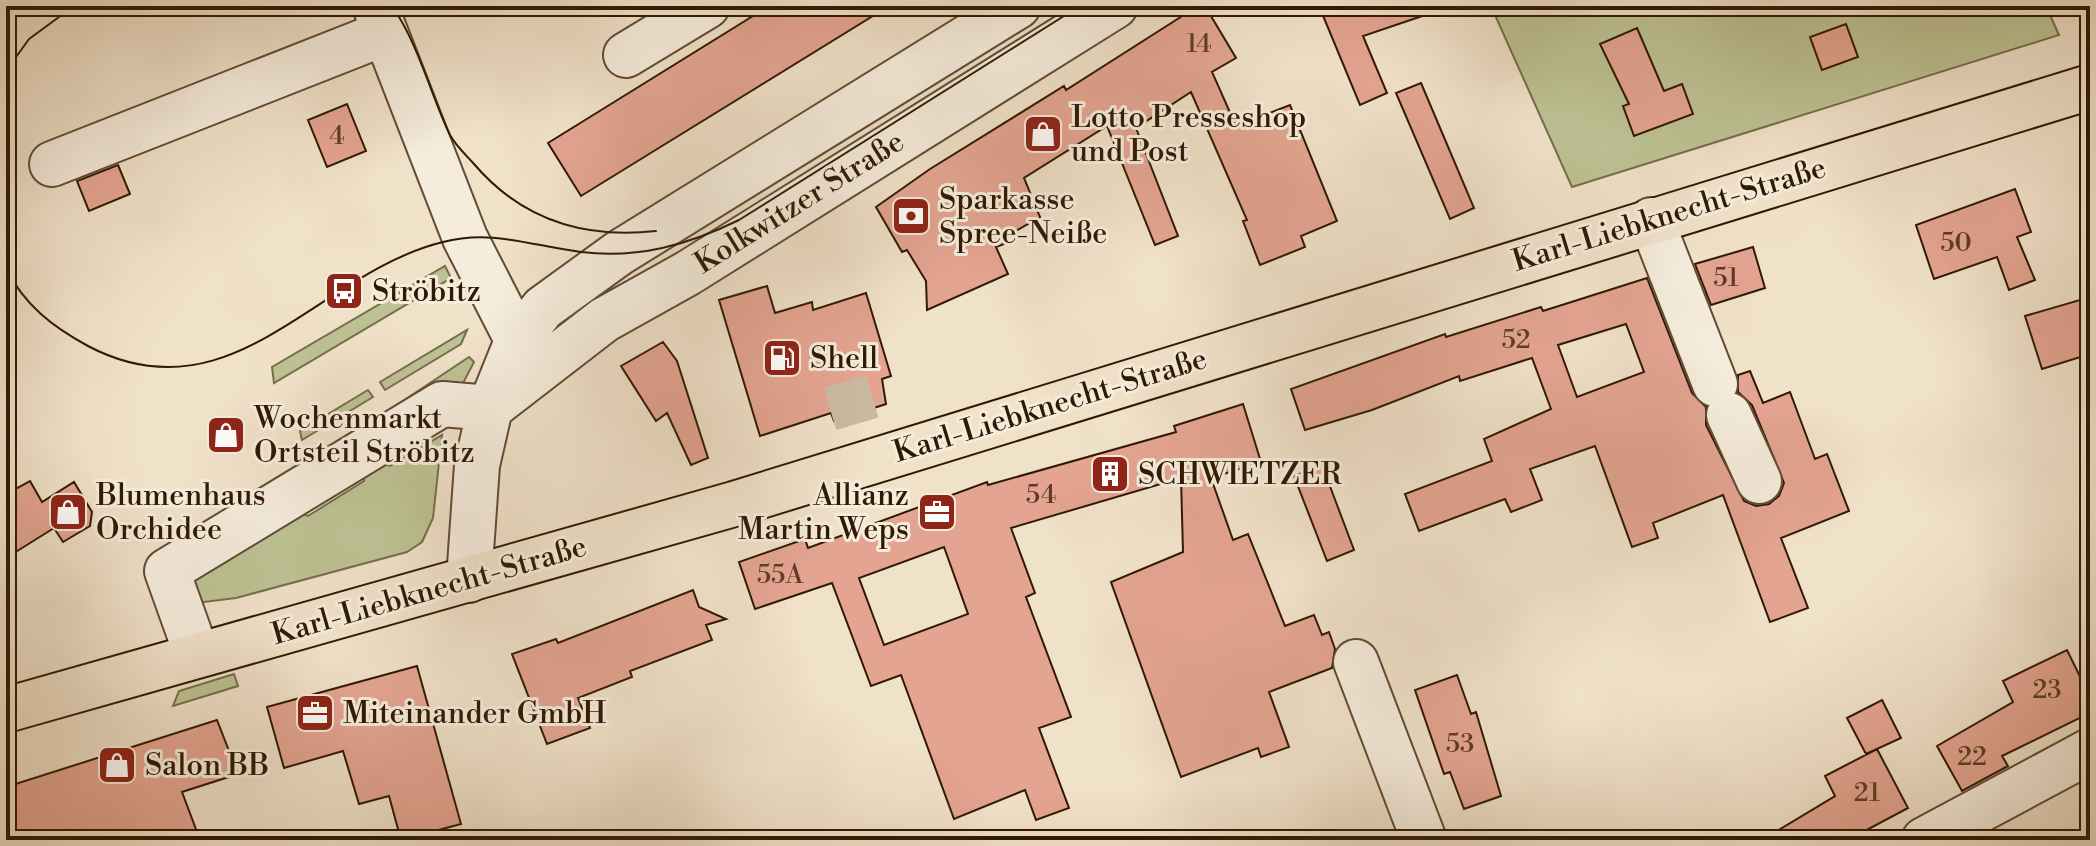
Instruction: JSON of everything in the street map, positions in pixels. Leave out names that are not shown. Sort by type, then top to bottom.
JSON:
[{"type":"main road","name":"Karl-Liebknecht-Straße","points":[[6,710],[734,504],[2090,87]]},
{"type":"street","points":[[626,55],[707,6]]},
{"type":"street","name":"Kolkwitzer Straße","points":[[490,408],[526,357],[543,308],[561,294],[656,231],[1018,6]]},
{"type":"street","points":[[656,231],[699,219],[755,190],[1053,6]]},
{"type":"street","name":"Kolkwitzer Straße","points":[[526,357],[604,320],[688,273],[1115,6]]},
{"type":"street","points":[[52,164],[380,20],[465,238],[526,357]]},
{"type":"street","points":[[1651,220],[1722,400],[1759,481]]},
{"type":"street","points":[[197,655],[167,571],[442,404],[490,408],[477,465],[469,580]]},
{"type":"street","points":[[1356,662],[1424,840]]},
{"type":"street","points":[[1924,840],[2090,751]]},
{"type":"green space","points":[[1491,6],[2046,6],[2059,35],[1572,187]]},
{"type":"green space","points":[[445,266],[451,278],[274,383],[272,367]]},
{"type":"green space","points":[[467,330],[461,344],[385,390],[380,382]]},
{"type":"green space","points":[[469,357],[474,362],[460,389],[399,416],[388,411]]},
{"type":"green space","points":[[368,390],[373,397],[302,440],[300,431]]},
{"type":"green space","points":[[442,435],[433,518],[422,542],[407,552],[236,598],[196,603],[194,578],[291,509],[308,516],[364,481],[364,465],[373,459],[390,466]]},
{"type":"green space","points":[[234,674],[238,686],[173,706],[179,691]]},
{"type":"building","points":[[769,6],[889,6],[581,196],[548,143]]},
{"type":"building","points":[[1198,6],[1205,6],[1236,58],[1212,72],[1236,126],[1290,105],[1337,221],[1301,236],[1305,247],[1260,265],[1243,221],[1247,220],[1191,92],[1136,128],[1178,236],[1155,245],[1107,126],[1024,178],[1040,217],[1002,239],[1004,244],[996,247],[1008,274],[927,310],[926,281],[907,250],[902,252],[876,207],[930,169],[1064,86],[1066,90]]},
{"type":"building","points":[[1319,6],[1436,6],[1437,11],[1363,36],[1387,93],[1360,105]]},
{"type":"building","points":[[1846,24],[1858,57],[1822,70],[1810,37]]},
{"type":"building","points":[[1637,28],[1664,91],[1682,84],[1693,114],[1634,136],[1623,106],[1629,104],[1600,44]]},
{"type":"building","points":[[1421,83],[1474,208],[1450,219],[1396,93]]},
{"type":"building","points":[[347,104],[366,151],[327,167],[308,120]]},
{"type":"building","points":[[118,165],[130,194],[89,211],[77,181]]},
{"type":"building","points":[[2015,189],[2031,232],[2017,237],[2035,280],[2009,290],[1997,257],[1934,279],[1916,225]]},
{"type":"building","points":[[1753,247],[1765,288],[1711,305],[1695,264]]},
{"type":"building","points":[[1647,278],[1692,393],[1706,407],[1706,425],[1744,501],[1756,506],[1769,504],[1779,496],[1784,483],[1752,405],[1738,392],[1738,375],[1750,371],[1763,403],[1790,392],[1815,459],[1827,454],[1849,511],[1781,538],[1808,608],[1770,622],[1723,495],[1653,523],[1658,538],[1632,547],[1595,446],[1530,469],[1542,500],[1511,512],[1505,499],[1419,531],[1405,494],[1492,461],[1484,439],[1551,409],[1532,358],[1460,381],[1459,376],[1372,410],[1305,430],[1291,389],[1445,334],[1446,337],[1541,307],[1543,311]],"holes":[[[1626,324],[1644,372],[1577,397],[1558,345]]]},
{"type":"building","points":[[767,286],[775,313],[812,302],[813,310],[866,293],[891,376],[882,379],[886,404],[834,421],[831,413],[760,436],[719,300]]},
{"type":"building","points":[[2090,297],[2090,354],[2042,369],[2025,316]]},
{"type":"building","points":[[663,342],[677,361],[708,458],[691,465],[667,413],[656,421],[621,366]]},
{"type":"building","points":[[1243,404],[1261,462],[1211,478],[1233,540],[1248,534],[1285,626],[1314,615],[1322,635],[1329,632],[1335,649],[1332,668],[1269,692],[1289,747],[1261,757],[1258,748],[1181,777],[1111,582],[1183,552],[1181,478],[1011,528],[1035,593],[1026,597],[1071,717],[1039,728],[1069,808],[1036,820],[1025,790],[954,819],[901,675],[871,686],[832,583],[755,609],[739,562],[805,539],[808,548],[987,482],[988,485],[1176,432],[1174,426]],"holes":[[[944,547],[968,614],[884,645],[859,578]]]},
{"type":"building","points":[[1322,465],[1354,550],[1327,561],[1294,476]]},
{"type":"building","points":[[30,481],[42,502],[74,482],[92,512],[90,526],[63,542],[54,528],[6,558],[6,494]]},
{"type":"building","points":[[693,590],[699,607],[726,619],[706,625],[712,640],[630,671],[632,677],[578,698],[590,728],[547,744],[512,654],[556,639],[558,643]]},
{"type":"building","points":[[2067,650],[2090,697],[2090,713],[2002,756],[2008,766],[1962,791],[1937,746],[2013,702],[2003,681]]},
{"type":"building","points":[[417,666],[461,824],[401,840],[389,796],[359,804],[343,751],[284,768],[267,707]]},
{"type":"building","points":[[1457,675],[1471,714],[1476,712],[1501,796],[1464,809],[1450,772],[1444,774],[1415,690]]},
{"type":"building","points":[[1882,700],[1901,738],[1866,754],[1847,718]]},
{"type":"building","points":[[217,720],[238,774],[182,792],[200,840],[86,840],[85,830],[48,840],[6,840],[6,787]]},
{"type":"building","points":[[1877,749],[1908,808],[1848,840],[1762,840],[1835,796],[1825,776]]},
{"type":"tunnel","points":[[830,409],[884,393]]},
{"type":"tram line","points":[[6,71],[29,39],[74,6]]},
{"type":"tram line","points":[[392,6],[417,53],[450,135],[492,183],[533,211],[579,228],[629,233],[656,231]]},
{"type":"tram line","points":[[6,268],[21,293],[41,314],[88,346],[139,365],[187,366],[231,354],[273,334],[398,258],[443,242],[461,238],[495,238],[602,254],[643,252],[701,237],[739,220],[1080,6]]},
{"type":"place","name":"Lotto Presseshop und Post","points":[[1043,134]]},
{"type":"place","name":"Sparkasse Spree-Neiße","points":[[911,216]]},
{"type":"place","name":"Ströbitz","points":[[344,291]]},
{"type":"place","name":"Shell","points":[[782,358]]},
{"type":"place","name":"Wochenmarkt Ortsteil Ströbitz","points":[[226,435]]},
{"type":"place","name":"SCHWIETZER","points":[[1110,474]]},
{"type":"place","name":"Blumenhaus Orchidee","points":[[68,512]]},
{"type":"place","name":"Allianz Martin Weps","points":[[937,512]]},
{"type":"place","name":"Miteinander GmbH","points":[[315,713]]},
{"type":"place","name":"Salon BB","points":[[117,765]]}]
